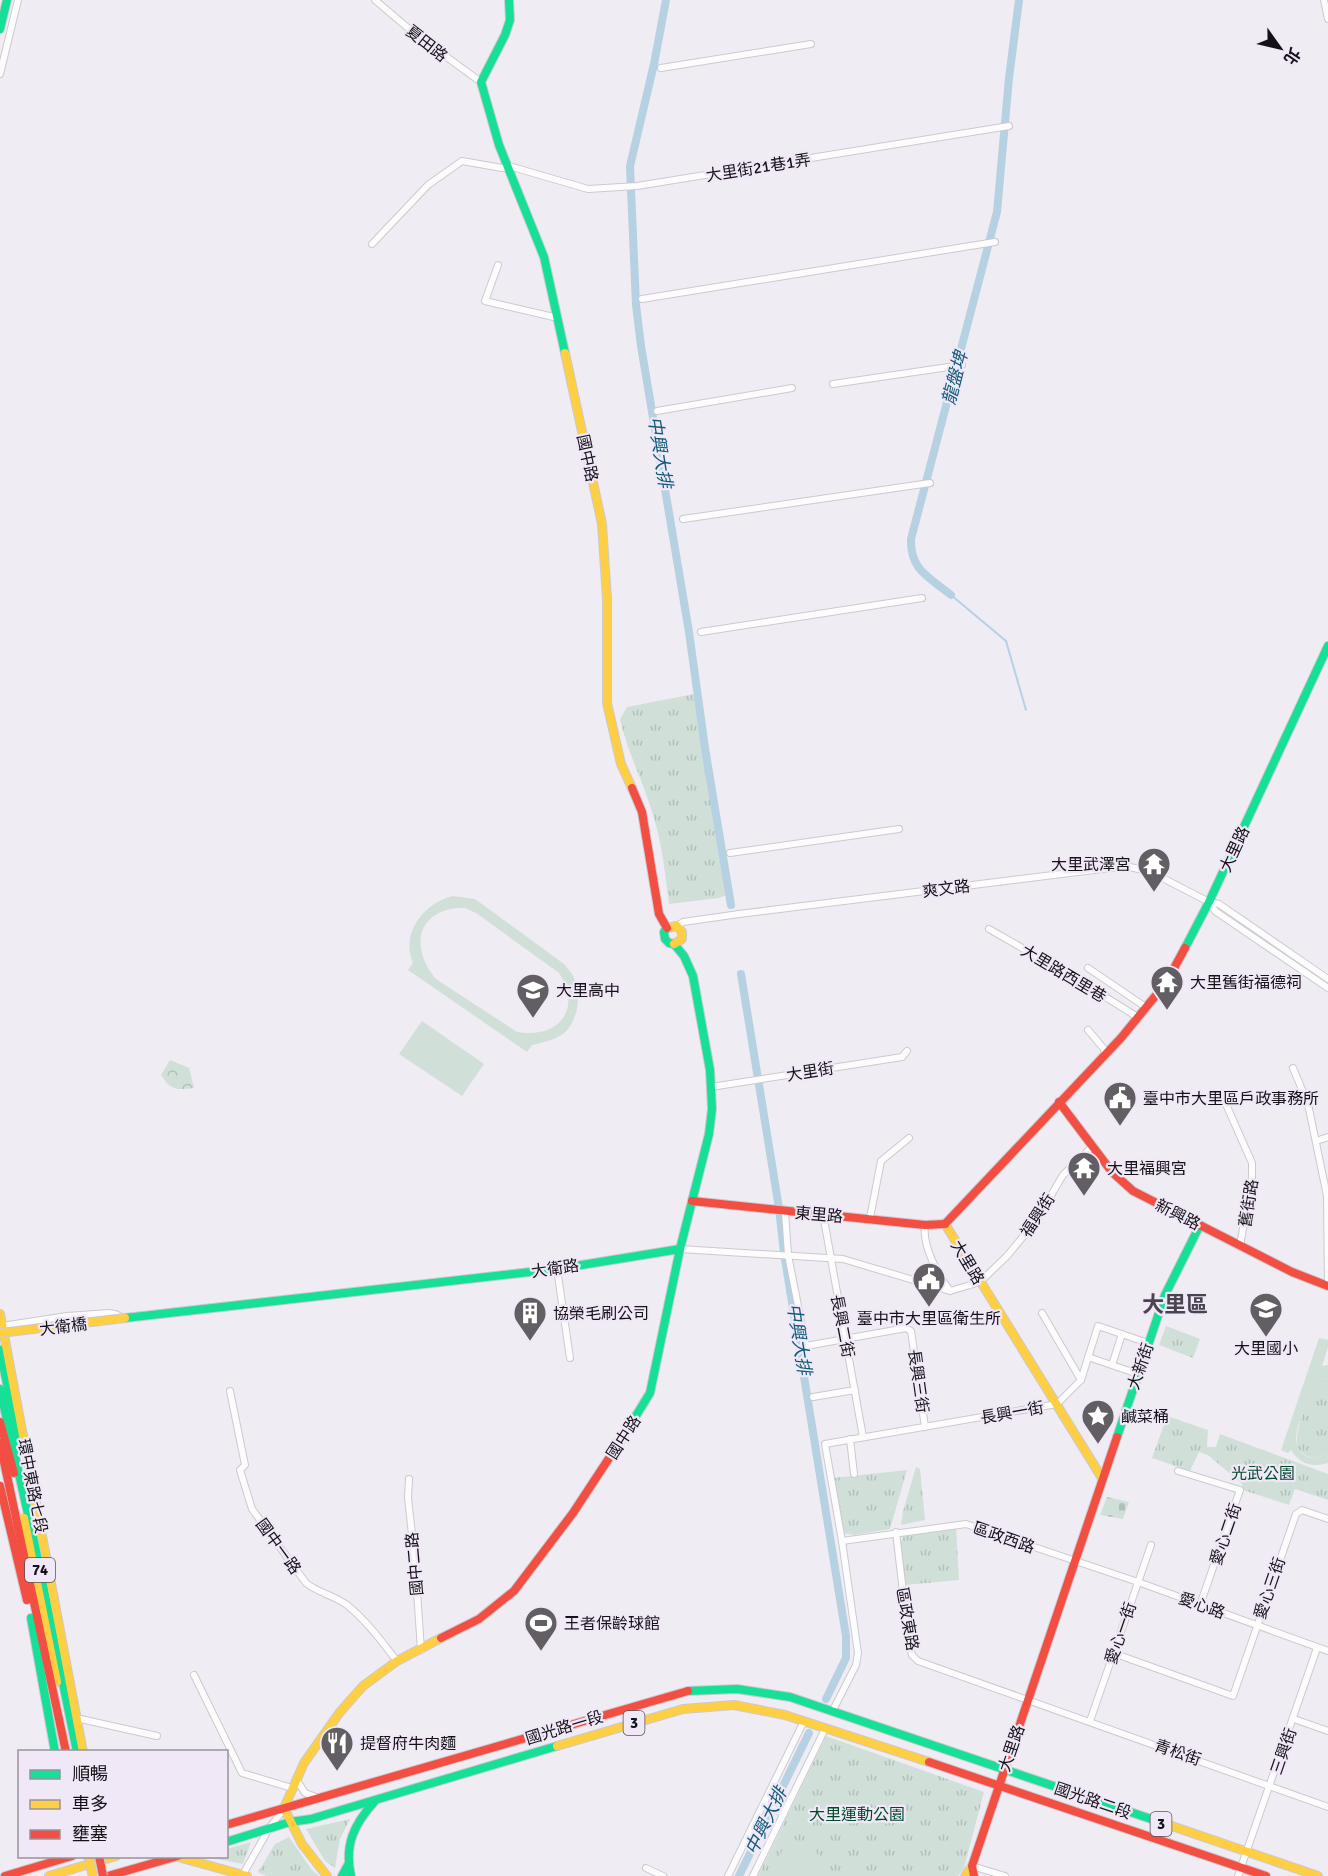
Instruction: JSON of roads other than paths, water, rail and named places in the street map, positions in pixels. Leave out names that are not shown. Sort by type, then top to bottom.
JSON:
[{"type":"main road","points":[[0,29],[7,0]]},
{"type":"main road","points":[[481,82],[505,35],[510,20],[509,0]]},
{"type":"main road","name":"國中路","points":[[284,1808],[296,1778],[319,1741],[363,1686],[396,1661],[478,1619],[500,1605],[514,1591],[573,1513],[647,1400],[652,1386],[680,1249],[709,1134],[712,1109],[710,1070],[693,976],[684,956],[674,944],[664,939],[664,932],[667,928],[659,914],[642,812],[621,764],[607,703],[608,599],[602,524],[558,318],[544,257],[499,145],[481,82]]},
{"type":"main road","name":"大里路","points":[[974,1876],[972,1866],[1102,1478],[945,1224],[1105,1055],[1166,983],[1209,902],[1328,646]]},
{"type":"main road","points":[[667,928],[677,926],[681,929],[683,935],[680,941],[674,944]]},
{"type":"main road","name":"新興路","points":[[1059,1102],[1112,1172],[1129,1188],[1153,1203],[1292,1272],[1328,1286]]},
{"type":"main road","name":"東里路","points":[[692,1201],[925,1225],[945,1224]]},
{"type":"main road","name":"大新街","points":[[1102,1478],[1168,1288],[1200,1225]]},
{"type":"main road","name":"大衛路","points":[[125,1318],[557,1269],[680,1249]]},
{"type":"main road","name":"環中東路七段","points":[[0,1314],[1,1330],[83,1750]]},
{"type":"main road","name":"大衛橋","points":[[1,1330],[125,1318]]},
{"type":"main road","points":[[0,1350],[33,1511],[34,1541]]},
{"type":"main road","name":"74","points":[[0,1389],[34,1541],[76,1750]]},
{"type":"main road","name":"環中東路七段","points":[[0,1422],[16,1483],[72,1750]]},
{"type":"main road","name":"74","points":[[0,1443],[66,1750]]},
{"type":"main road","name":"環中東路七段","points":[[0,1464],[38,1637],[60,1750]]},
{"type":"main road","points":[[0,1486],[29,1608],[55,1750]]},
{"type":"main road","name":"國光路一段","points":[[228,1824],[684,1692],[722,1687],[751,1689],[790,1697],[1004,1771]]},
{"type":"main road","name":"國光路一段","points":[[228,1841],[290,1821],[310,1819],[683,1709],[718,1705],[769,1710],[999,1785]]},
{"type":"main road","name":"國光路二段","points":[[1004,1771],[1318,1876]]},
{"type":"main road","name":"國光路二段","points":[[999,1785],[1240,1872],[1266,1876]]},
{"type":"main road","points":[[351,1876],[347,1855],[351,1834],[355,1825],[377,1799]]},
{"type":"main road","points":[[284,1808],[290,1821],[327,1876]]},
{"type":"main road","points":[[5,1876],[70,1858]]},
{"type":"main road","points":[[49,1876],[97,1858]]},
{"type":"main road","points":[[93,1876],[97,1858]]},
{"type":"main road","points":[[97,1858],[104,1876],[174,1858]]},
{"type":"main road","points":[[181,1858],[244,1876]]},
{"type":"main road","points":[[342,1876],[348,1865]]},
{"type":"main road","points":[[965,1876],[972,1866]]},
{"type":"street","points":[[0,74],[18,0]]},
{"type":"street","name":"夏田路","points":[[375,0],[415,34],[481,82]]},
{"type":"street","points":[[1324,0],[1328,19]]},
{"type":"street","points":[[661,68],[811,44]]},
{"type":"street","name":"大里街21巷1弄","points":[[372,244],[428,185],[462,161],[502,168],[508,166],[588,189],[637,186],[1009,126]]},
{"type":"street","points":[[642,299],[995,242]]},
{"type":"street","points":[[498,265],[485,301],[558,318]]},
{"type":"street","points":[[833,384],[962,365]]},
{"type":"street","points":[[657,411],[792,388]]},
{"type":"street","points":[[683,519],[930,483]]},
{"type":"street","points":[[701,632],[922,598]]},
{"type":"street","points":[[730,853],[899,829]]},
{"type":"street","name":"爽文路","points":[[677,926],[683,922],[739,914],[1126,866],[1151,872],[1209,902],[1220,904],[1328,979]]},
{"type":"street","name":"爽文路","points":[[1209,902],[1215,911],[1328,988]]},
{"type":"street","name":"大里路西里巷","points":[[989,929],[1080,981],[1138,1018]]},
{"type":"street","points":[[1088,968],[1147,1008]]},
{"type":"street","points":[[1088,1030],[1104,1049],[1105,1055]]},
{"type":"street","name":"大里街","points":[[711,1087],[902,1057],[907,1051]]},
{"type":"street","points":[[1293,1068],[1308,1104],[1328,1196],[1328,1286]]},
{"type":"street","name":"舊街路","points":[[1221,1094],[1252,1163],[1252,1176],[1240,1246]]},
{"type":"street","points":[[1316,1141],[1328,1137]]},
{"type":"street","points":[[870,1218],[881,1161],[909,1138]]},
{"type":"street","name":"福興街","points":[[980,1282],[1024,1236],[1036,1221],[1063,1174],[1092,1146]]},
{"type":"street","points":[[781,1210],[806,1346],[846,1340]]},
{"type":"street","name":"長興二街","points":[[824,1214],[863,1437]]},
{"type":"street","points":[[925,1225],[924,1230],[932,1257],[950,1291],[980,1282]]},
{"type":"street","name":"大衛路","points":[[680,1249],[830,1257],[859,1263],[950,1291]]},
{"type":"street","points":[[557,1269],[570,1358]]},
{"type":"street","points":[[1042,1313],[1081,1380]]},
{"type":"street","name":"長興一街","points":[[842,1541],[825,1444],[1057,1404],[1081,1380],[1098,1326],[1148,1343]]},
{"type":"street","name":"長興三街","points":[[846,1340],[909,1329],[919,1378],[925,1427]]},
{"type":"street","points":[[1112,1365],[1122,1334]]},
{"type":"street","points":[[1088,1357],[1138,1374]]},
{"type":"street","points":[[813,1397],[855,1390]]},
{"type":"street","name":"國中一路","points":[[230,1391],[245,1465],[240,1470],[252,1509],[306,1583],[315,1590],[347,1605],[396,1661]]},
{"type":"street","points":[[850,1439],[854,1474]]},
{"type":"street","name":"愛心二街","points":[[1178,1471],[1240,1490],[1200,1605]]},
{"type":"street","name":"國中二路","points":[[409,1479],[408,1498],[421,1650]]},
{"type":"street","name":"愛心三街","points":[[1113,1653],[1233,1696],[1296,1514],[1302,1510],[1328,1519]]},
{"type":"street","name":"區政西路","points":[[842,1541],[966,1524],[1074,1562]]},
{"type":"street","name":"區政東路","points":[[896,1532],[904,1613],[912,1655],[918,1661],[1028,1699]]},
{"type":"street","points":[[832,1712],[854,1669],[858,1653],[842,1541]]},
{"type":"street","name":"愛心一街","points":[[1090,1721],[1150,1545]]},
{"type":"street","name":"愛心路","points":[[1074,1562],[1138,1582],[1328,1651]]},
{"type":"street","name":"三興街","points":[[1240,1872],[1317,1648]]},
{"type":"street","points":[[194,1675],[242,1773],[292,1788]]},
{"type":"street","name":"青松街","points":[[1028,1699],[1328,1807]]},
{"type":"street","points":[[76,1718],[158,1736]]},
{"type":"street","points":[[1294,1719],[1328,1731]]},
{"type":"street","points":[[728,1876],[804,1721]]},
{"type":"street","points":[[753,1876],[825,1729]]},
{"type":"street","points":[[296,1778],[305,1792],[310,1796],[320,1798]]},
{"type":"street","points":[[764,1804],[784,1814]]},
{"type":"street","points":[[244,1876],[270,1827],[284,1808]]},
{"type":"street","points":[[972,1866],[1005,1876]]},
{"type":"street","points":[[646,1868],[663,1876]]},
{"type":"waterway","name":"中興大排","points":[[666,0],[654,64],[630,166],[636,305],[731,905]]},
{"type":"waterway","name":"龍盤埤","points":[[951,595],[928,578],[917,566],[911,539],[997,212],[1009,78],[1019,0]]},
{"type":"waterway","name":"龍盤埤","points":[[951,595],[1006,641],[1026,710]]},
{"type":"waterway","name":"中興大排","points":[[741,974],[846,1636],[846,1658],[826,1699]]},
{"type":"waterway","name":"中興大排","points":[[739,1876],[809,1733]]},
{"type":"place","name":"大里武澤宮","points":[[1154,893]]},
{"type":"place","name":"大里舊街福德祠","points":[[1167,1011]]},
{"type":"place","name":"大里高中","points":[[533,1019]]},
{"type":"place","name":"臺中市大里區戶政事務所","points":[[1120,1127]]},
{"type":"place","name":"大里福興宮","points":[[1084,1197]]},
{"type":"place","name":"臺中市大里區衛生所","points":[[929,1308]]},
{"type":"place","name":"大里國小","points":[[1266,1338]]},
{"type":"place","name":"協榮毛刷公司","points":[[530,1342]]},
{"type":"place","name":"鹹菜桶","points":[[1098,1445]]},
{"type":"place","name":"王者保齡球館","points":[[541,1652]]},
{"type":"place","name":"提督府牛肉麵","points":[[337,1772]]},
{"type":"district","name":"大里區","points":[[1175,1304]]},
{"type":"park label","name":"光武公園","points":[[1263,1473]]},
{"type":"park label","name":"大里運動公園","points":[[857,1814]]}]
